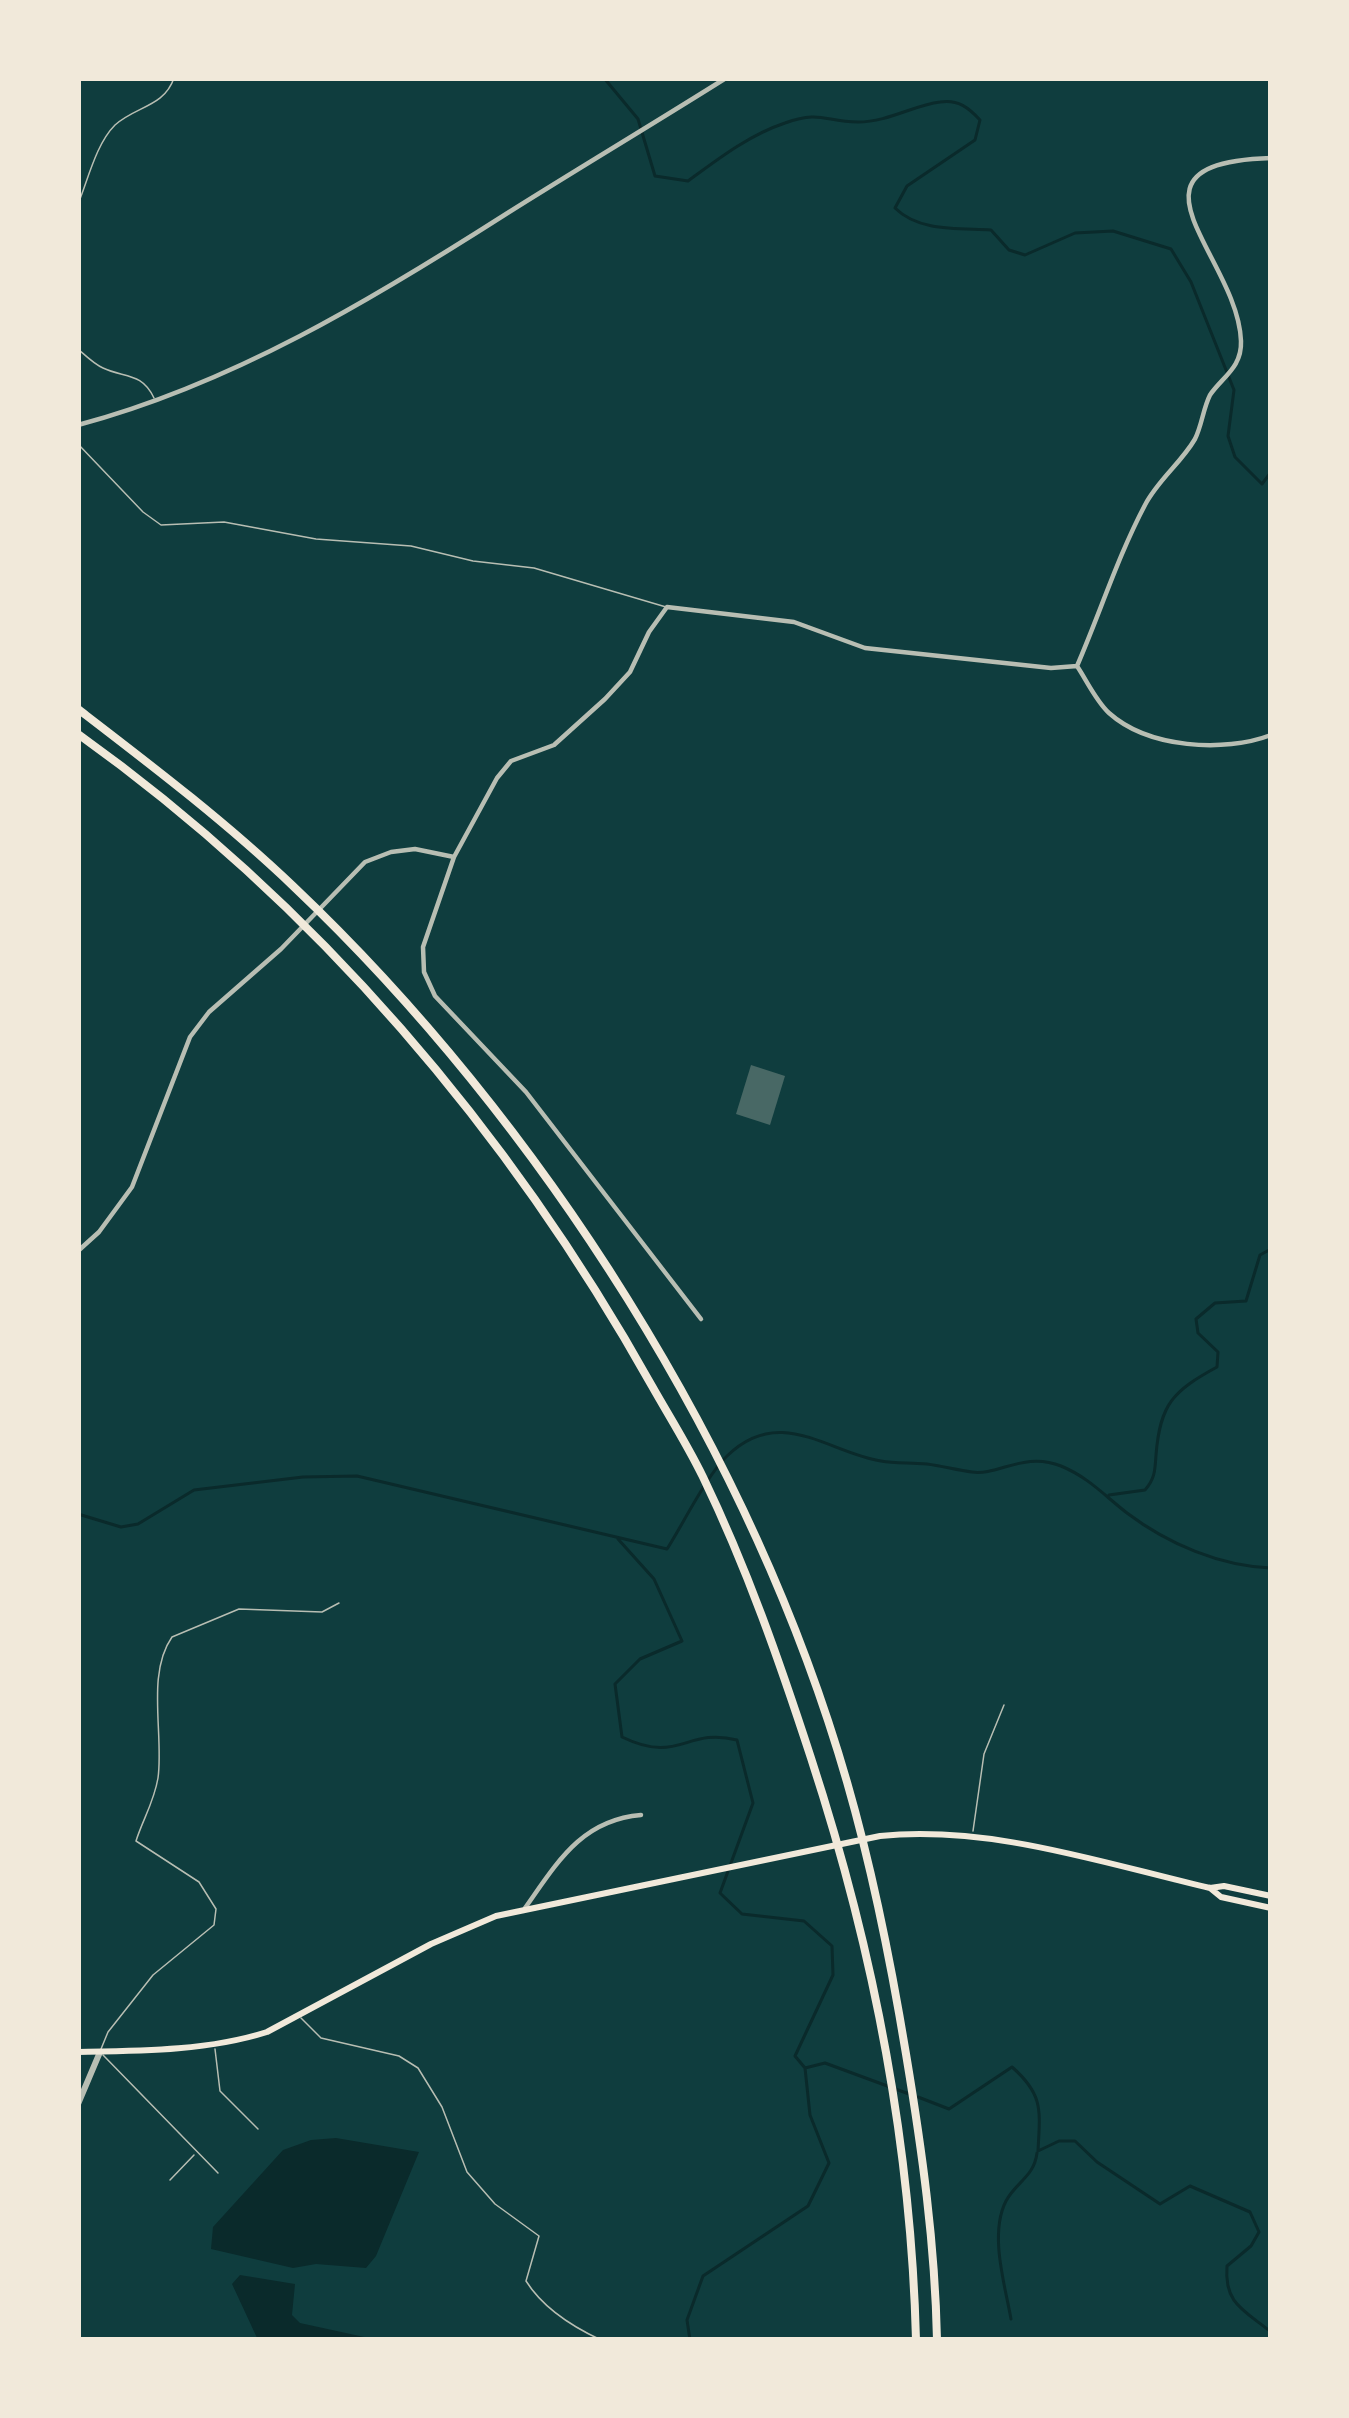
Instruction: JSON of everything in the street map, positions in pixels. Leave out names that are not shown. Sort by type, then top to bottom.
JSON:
[{"type":"highway","points":[[78,709],[156,768],[292,885],[387,982],[499,1115],[562,1203],[688,1404],[790,1619],[847,1781],[890,1958],[928,2186],[937,2340]]},
{"type":"highway","points":[[78,734],[148,784],[287,907],[401,1027],[521,1177],[612,1314],[702,1475],[770,1634],[835,1830],[873,1973],[905,2174],[916,2340]]},
{"type":"main road","points":[[78,2052],[214,2045],[267,2032],[451,1934],[525,1909],[794,1851],[917,1832],[972,1835],[1210,1888],[1224,1886],[1271,1896]]},
{"type":"main road","points":[[1210,1888],[1221,1897],[1271,1908]]},
{"type":"street","points":[[78,424],[155,402],[315,329],[452,251],[726,78]]},
{"type":"street","points":[[1077,666],[1147,500],[1184,457],[1211,394],[1231,375],[1241,342],[1214,257],[1185,197],[1188,183],[1221,163],[1271,158]]},
{"type":"street","points":[[701,1319],[526,1092],[435,996],[424,971],[423,947],[454,857],[497,778],[511,761],[554,745],[605,698],[630,672],[667,607],[794,622],[865,648],[1051,668],[1077,666]]},
{"type":"street","points":[[1077,666],[1108,712],[1138,732],[1187,743],[1238,745],[1271,735]]},
{"type":"street","points":[[78,1252],[132,1187],[190,1037],[209,1012],[281,949],[365,862],[391,852],[435,851],[454,857]]},
{"type":"street","points":[[525,1909],[567,1848],[617,1817],[641,1815]]},
{"type":"street","points":[[78,2104],[100,2052]]},
{"type":"lane","points":[[78,205],[103,142],[115,126],[163,99],[174,78]]},
{"type":"lane","points":[[78,349],[109,371],[135,376],[149,388],[155,402]]},
{"type":"lane","points":[[78,444],[161,525],[224,522],[316,538],[411,546],[473,561],[534,568],[667,607]]},
{"type":"lane","points":[[218,2173],[100,2052],[108,2032],[153,1976],[214,1924],[216,1909],[200,1882],[136,1841],[150,1815],[158,1779],[161,1658],[172,1637],[238,1609],[322,1612],[339,1603]]},
{"type":"lane","points":[[972,1835],[984,1754],[1004,1705]]},
{"type":"lane","points":[[298,2016],[321,2038],[399,2056],[418,2068],[442,2107],[466,2172],[495,2204],[539,2236],[526,2281],[531,2290],[565,2320],[601,2340]]},
{"type":"lane","points":[[214,2045],[220,2091],[259,2129]]},
{"type":"lane","points":[[170,2180],[196,2152]]},
{"type":"water","points":[[336,2138],[419,2152],[376,2256],[366,2268],[316,2264],[293,2268],[211,2249],[213,2227],[283,2150]]},
{"type":"water","points":[[240,2275],[295,2284],[292,2315],[300,2323],[378,2340],[258,2340],[232,2284]]},
{"type":"building","points":[[751,1065],[785,1076],[770,1125],[736,1114]]},
{"type":"waterway","points":[[604,78],[638,119],[655,176],[688,181],[746,141],[797,119],[869,121],[940,102],[963,105],[980,120],[975,140],[907,186],[895,208],[927,225],[991,230],[1009,250],[1025,255],[1075,233],[1113,231],[1171,249],[1191,282],[1234,390],[1228,436],[1235,457],[1262,484],[1271,472]]},
{"type":"waterway","points":[[1109,1495],[1148,1486],[1165,1411],[1179,1392],[1217,1367],[1218,1352],[1198,1333],[1196,1319],[1215,1303],[1246,1301],[1260,1255],[1271,1249]]},
{"type":"waterway","points":[[78,1514],[121,1527],[138,1524],[194,1490],[303,1477],[357,1476],[667,1549],[727,1456],[747,1441],[785,1433],[881,1461],[972,1472],[1048,1462],[1080,1476],[1143,1524],[1177,1543],[1214,1558],[1271,1568]]},
{"type":"waterway","points":[[618,1539],[654,1579],[682,1641],[640,1659],[615,1684],[622,1737],[657,1747],[705,1738],[737,1740],[753,1803],[720,1893],[742,1914],[804,1921],[832,1946],[833,1975],[795,2056],[805,2068],[825,2063],[909,2094]]},
{"type":"waterway","points":[[918,2097],[949,2109],[1012,2067],[1030,2086],[1038,2104],[1038,2151],[1059,2141],[1075,2141],[1097,2162],[1160,2204],[1190,2186],[1250,2212],[1259,2232],[1251,2246],[1227,2266],[1227,2279],[1232,2298],[1271,2332]]},
{"type":"waterway","points":[[690,2340],[687,2320],[703,2276],[808,2206],[829,2163],[810,2115],[805,2068]]},
{"type":"waterway","points":[[1011,2319],[1000,2260],[1001,2214],[1037,2153]]}]
